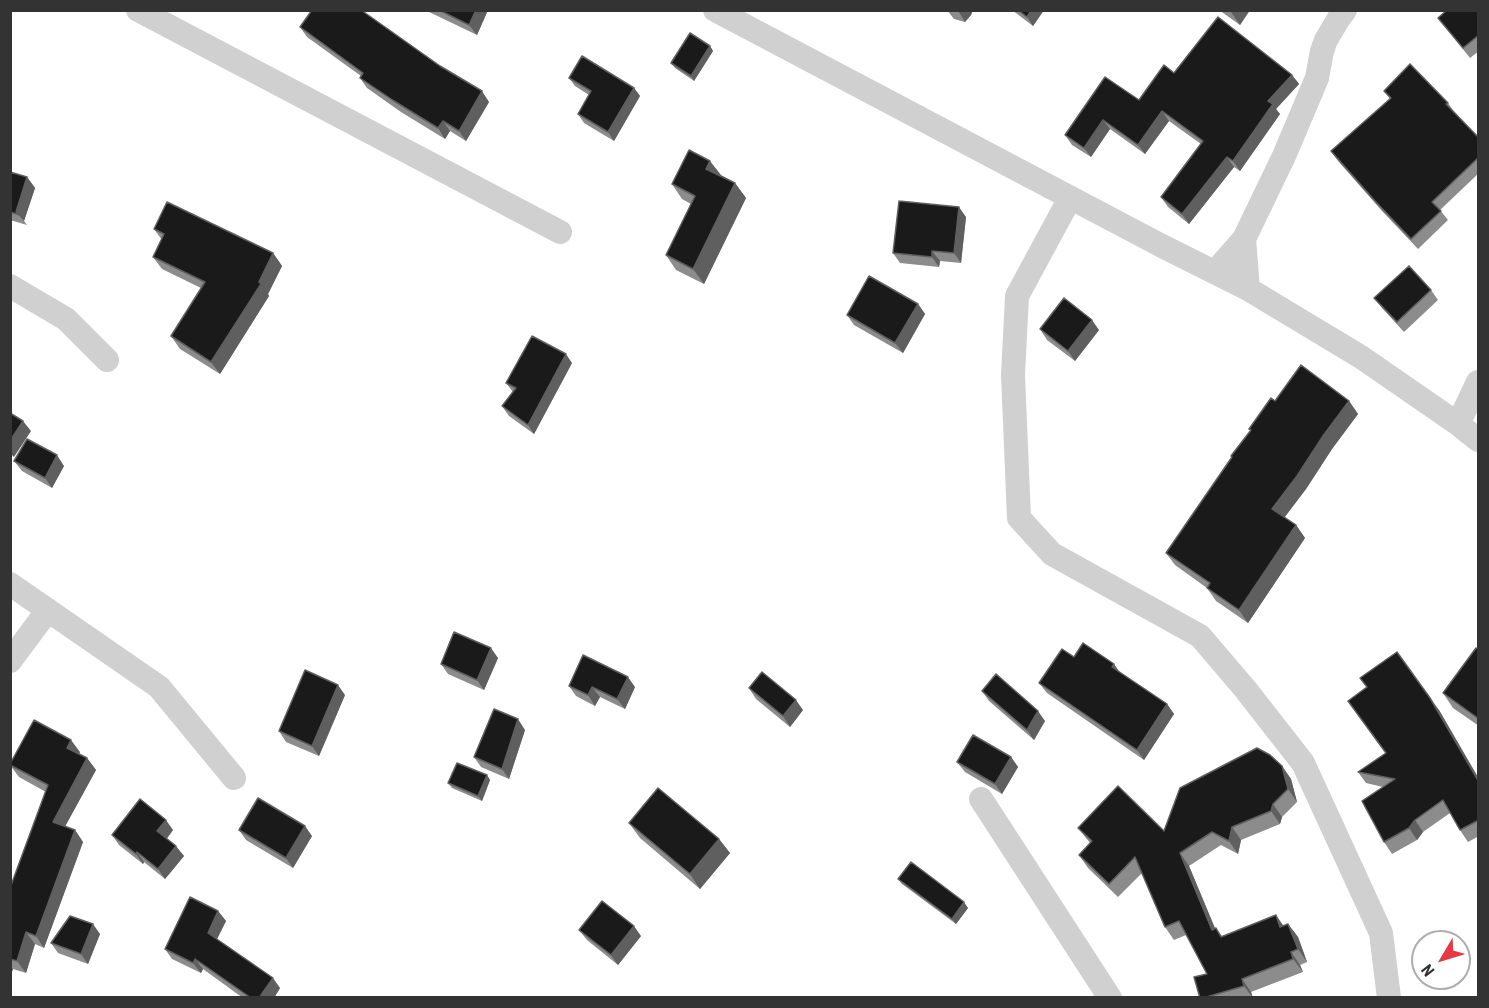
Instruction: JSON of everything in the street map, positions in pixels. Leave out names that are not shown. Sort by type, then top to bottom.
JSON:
[{"type":"street","points":[[138,10],[560,232]]},
{"type":"street","points":[[715,10],[1070,198],[1248,289],[1361,357],[1479,440]]},
{"type":"street","points":[[1215,272],[1244,239],[1284,156],[1317,78],[1326,40],[1346,10]]},
{"type":"street","points":[[1070,198],[1017,296],[1012,375],[1019,518],[1052,554],[1200,636],[1303,763],[1381,933],[1389,998]]},
{"type":"street","points":[[1244,239],[1248,289]]},
{"type":"street","points":[[10,286],[66,319],[107,360]]},
{"type":"street","points":[[1458,424],[1479,382]]},
{"type":"street","points":[[10,584],[159,687],[234,778]]},
{"type":"street","points":[[10,661],[48,610]]},
{"type":"street","points":[[981,799],[1110,998]]},
{"type":"building","points":[[312,10],[361,10],[440,66],[482,91],[459,131],[443,121],[438,128],[360,78],[363,73],[300,27]]},
{"type":"building","points":[[439,10],[476,10],[469,25]]},
{"type":"building","points":[[1018,10],[1031,10],[1027,17]]},
{"type":"building","points":[[1447,10],[1479,10],[1479,35],[1463,48],[1438,18]]},
{"type":"building","points":[[1218,17],[1292,75],[1268,101],[1273,104],[1233,161],[1227,157],[1182,214],[1161,197],[1203,141],[1162,111],[1138,145],[1103,120],[1084,148],[1065,135],[1105,77],[1139,100],[1164,65],[1174,73]]},
{"type":"building","points":[[690,33],[710,46],[691,76],[671,63]]},
{"type":"building","points":[[582,56],[634,88],[608,132],[578,114],[591,91],[569,78]]},
{"type":"building","points":[[1410,64],[1479,138],[1479,157],[1432,202],[1441,211],[1411,239],[1331,151],[1391,98],[1384,91]]},
{"type":"building","points":[[689,150],[710,161],[706,169],[735,183],[693,269],[666,255],[695,196],[672,184]]},
{"type":"building","points":[[10,172],[27,177],[16,212],[20,215],[10,212]]},
{"type":"building","points":[[899,201],[959,207],[954,253],[932,251],[932,257],[893,253]]},
{"type":"building","points":[[167,202],[273,253],[259,282],[261,284],[211,362],[171,336],[205,282],[153,257],[164,234],[154,229]]},
{"type":"building","points":[[1409,266],[1431,290],[1397,322],[1374,298]]},
{"type":"building","points":[[869,276],[918,304],[895,343],[847,315]]},
{"type":"building","points":[[1064,298],[1092,320],[1068,351],[1040,329]]},
{"type":"building","points":[[532,336],[566,354],[528,425],[502,406],[516,388],[506,383]]},
{"type":"building","points":[[1301,365],[1349,401],[1272,509],[1296,525],[1239,610],[1207,588],[1210,583],[1166,553],[1271,398],[1275,401]]},
{"type":"building","points":[[10,413],[23,421],[10,441]]},
{"type":"building","points":[[27,439],[57,455],[45,478],[14,461]]},
{"type":"building","points":[[454,632],[491,648],[477,680],[441,664]]},
{"type":"building","points":[[1083,643],[1114,664],[1112,667],[1167,704],[1137,750],[1039,683],[1062,649],[1074,657]]},
{"type":"building","points":[[1476,648],[1479,650],[1479,719],[1443,693]]},
{"type":"building","points":[[1397,652],[1430,698],[1479,782],[1479,820],[1460,830],[1443,800],[1415,820],[1409,828],[1384,842],[1362,801],[1395,779],[1358,772],[1386,753],[1348,701],[1367,687],[1360,678]]},
{"type":"building","points":[[583,655],[628,677],[617,699],[592,687],[588,695],[569,686]]},
{"type":"building","points":[[305,670],[338,685],[312,746],[279,731]]},
{"type":"building","points":[[762,672],[796,700],[783,716],[749,688]]},
{"type":"building","points":[[996,674],[1038,711],[1027,730],[982,691]]},
{"type":"building","points":[[494,709],[518,719],[502,769],[474,757]]},
{"type":"building","points":[[34,720],[71,740],[67,748],[87,758],[53,822],[75,830],[36,936],[26,932],[17,961],[10,959],[10,888],[48,785],[10,764]]},
{"type":"building","points":[[973,735],[1011,757],[995,784],[957,762]]},
{"type":"building","points":[[1257,748],[1270,755],[1282,766],[1288,789],[1273,804],[1271,811],[1232,827],[1229,841],[1212,832],[1180,853],[1212,930],[1216,928],[1221,937],[1276,915],[1280,927],[1288,924],[1298,949],[1291,952],[1293,959],[1242,979],[1244,986],[1200,998],[1194,977],[1207,974],[1179,921],[1165,927],[1135,857],[1109,884],[1079,855],[1092,841],[1078,828],[1118,786],[1164,831],[1180,788]]},
{"type":"building","points":[[457,763],[487,775],[478,796],[448,783]]},
{"type":"building","points":[[658,788],[719,839],[690,874],[629,823]]},
{"type":"building","points":[[258,798],[305,826],[286,858],[239,830]]},
{"type":"building","points":[[140,799],[166,820],[157,831],[176,846],[158,869],[112,835]]},
{"type":"building","points":[[911,862],[964,902],[952,919],[898,879]]},
{"type":"building","points":[[190,897],[218,911],[208,933],[273,978],[259,998],[251,998],[195,959],[193,963],[165,949]]},
{"type":"building","points":[[602,901],[634,926],[611,955],[579,930]]},
{"type":"building","points":[[70,916],[93,924],[81,954],[51,943]]}]
